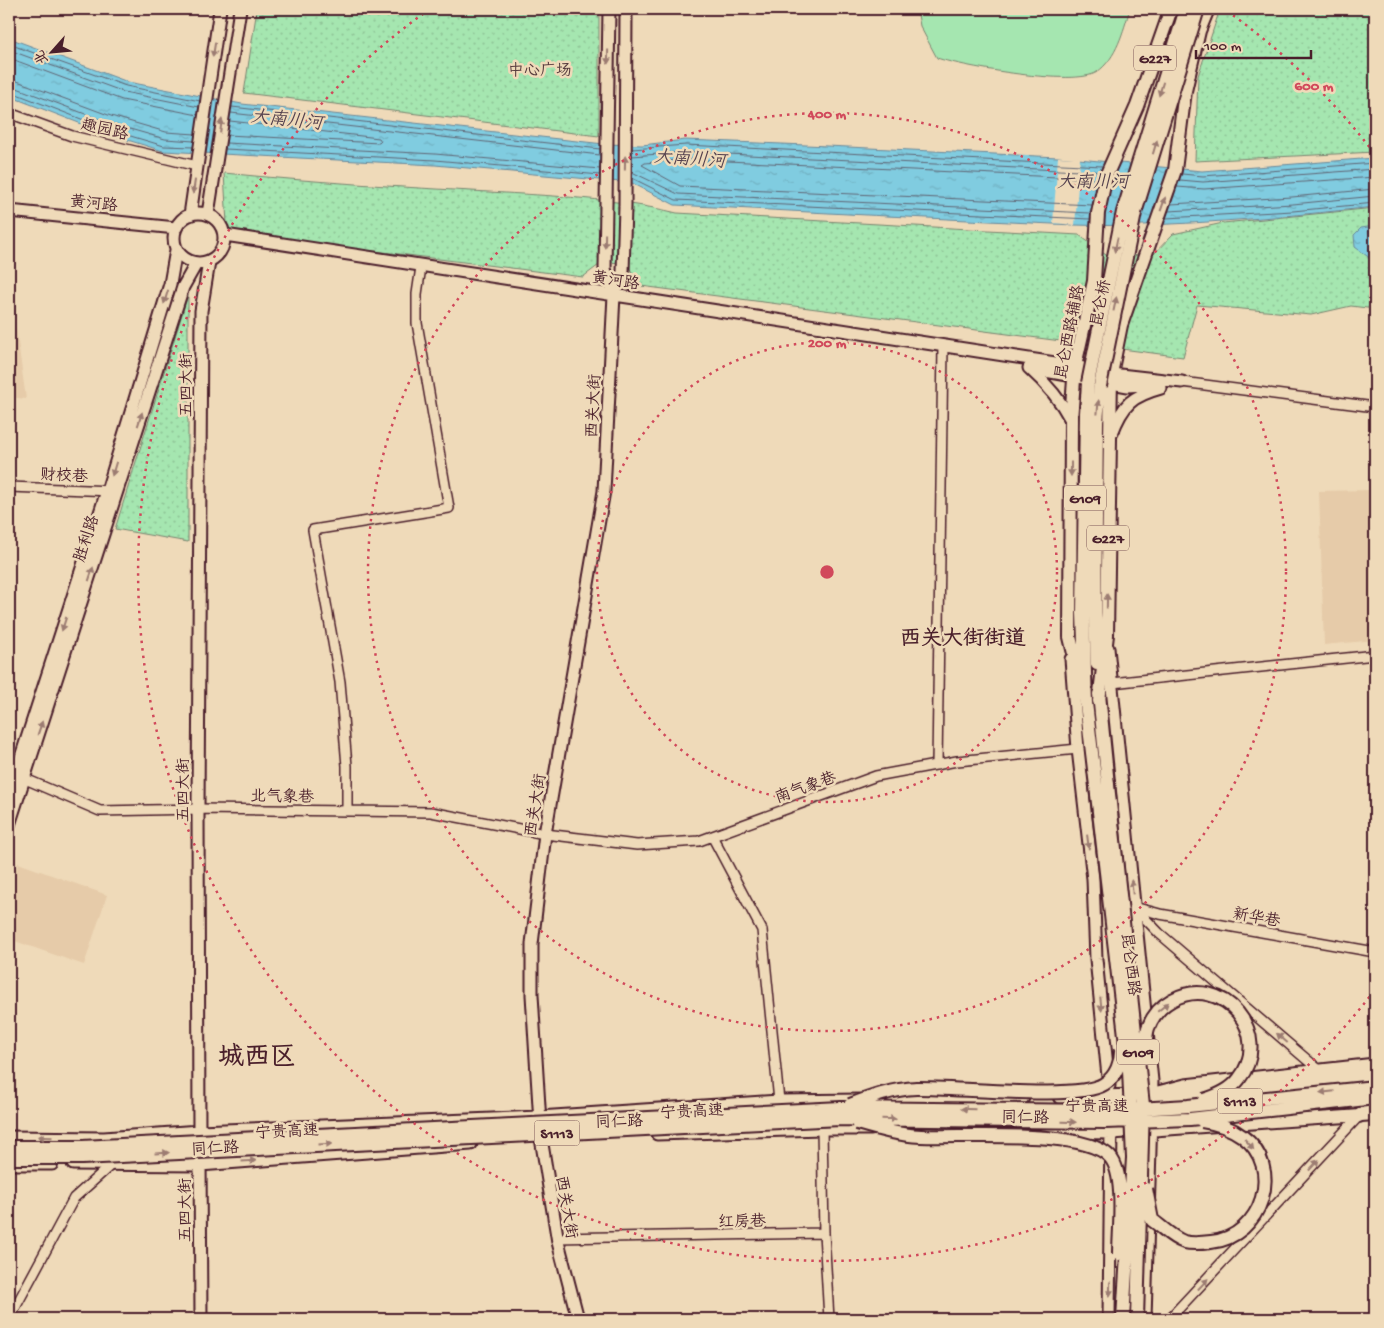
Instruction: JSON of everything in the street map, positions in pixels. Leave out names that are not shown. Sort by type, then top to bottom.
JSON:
[{"type":"highway","name":"昆仑西路辅路","points":[[1086,703],[1070,637],[1071,420],[1075,371],[1094,280],[1098,213],[1106,176],[1137,106],[1171,9]]},
{"type":"highway","name":"昆仑桥","points":[[1089,613],[1086,414],[1088,384],[1123,212],[1186,9]]},
{"type":"highway","name":"昆仑桥","points":[[1089,613],[1096,422],[1100,386],[1134,213],[1198,9]]},
{"type":"highway","name":"G227","points":[[1099,702],[1107,635],[1110,378],[1121,325],[1174,170],[1184,91],[1199,31],[1208,9]]},
{"type":"highway","name":"昆仑西路","points":[[1089,613],[1099,702],[1102,786],[1113,943],[1129,1070],[1133,1158],[1123,1317]]},
{"type":"highway","name":"昆仑西路","points":[[1089,613],[1086,703],[1102,786],[1142,1086],[1138,1319]]},
{"type":"highway","points":[[840,1113],[885,1093],[914,1088],[1079,1091],[1093,1089],[1105,1083],[1120,1063],[1122,1050],[1112,963],[1113,943]]},
{"type":"highway","points":[[1142,1086],[1148,1028],[1156,1014],[1165,1004],[1190,993],[1220,997],[1231,1004],[1242,1016],[1245,1023],[1250,1048],[1246,1064],[1240,1079],[1225,1091],[1189,1113]]},
{"type":"highway","points":[[1152,1094],[1167,1096],[1375,1074]]},
{"type":"highway","name":"宁贵高速","points":[[1189,1113],[1375,1087]]},
{"type":"highway","name":"宁贵高速","points":[[9,1147],[82,1147],[840,1113],[1104,1111],[1189,1113],[1375,1098]]},
{"type":"highway","points":[[1359,1116],[1366,1110],[1375,1109]]},
{"type":"highway","points":[[840,1113],[884,1131],[918,1136],[1066,1139],[1092,1145],[1110,1158],[1119,1177],[1119,1273],[1123,1317]]},
{"type":"highway","name":"宁贵高速","points":[[9,1158],[82,1158],[840,1113]]},
{"type":"highway","points":[[1141,1156],[1152,1220],[1166,1231],[1184,1242],[1203,1243],[1220,1241],[1239,1233],[1254,1218],[1261,1202],[1265,1184],[1262,1166],[1254,1149],[1242,1136],[1224,1126],[1189,1113]]},
{"type":"main road","points":[[190,215],[220,9]]},
{"type":"main road","points":[[208,214],[240,9]]},
{"type":"main road","name":"西关大街","points":[[609,9],[605,269],[614,295]]},
{"type":"main road","name":"西关大街","points":[[578,1319],[557,1238],[541,1138],[532,995],[532,944],[545,834],[604,491],[614,295],[622,272],[626,131],[626,9]]},
{"type":"main road","name":"黄河路","points":[[9,211],[176,228]]},
{"type":"main road","points":[[208,214],[220,224],[225,235],[223,248],[209,262],[196,264],[185,260],[176,250],[174,241],[176,228],[182,220],[190,215],[208,214]]},
{"type":"main road","name":"黄河路","points":[[225,235],[1002,357]]},
{"type":"main road","name":"胜利路","points":[[9,825],[112,491],[170,284],[176,250]]},
{"type":"main road","name":"五四大街","points":[[201,1319],[198,809],[202,311],[209,262]]},
{"type":"main road","name":"胜利路","points":[[9,794],[183,287],[196,264]]},
{"type":"main road","points":[[1002,357],[1029,368],[1075,371]]},
{"type":"main road","points":[[1002,357],[1110,378],[1128,386],[1182,382]]},
{"type":"main road","points":[[1029,368],[1046,383],[1062,403],[1071,420]]},
{"type":"main road","points":[[1109,439],[1118,416],[1133,397],[1182,382]]},
{"type":"main road","points":[[1107,635],[1152,1094],[1145,1319]]},
{"type":"main road","points":[[1070,637],[1078,749],[1093,879],[1096,959],[1110,1097],[1112,1133],[1109,1319]]},
{"type":"main road","points":[[1099,702],[1108,721],[1113,757],[1122,781]]},
{"type":"main road","points":[[1084,810],[1086,762],[1082,727],[1086,703]]},
{"type":"main road","name":"同仁路","points":[[9,1137],[104,1138],[199,1131],[539,1117],[779,1101],[1110,1097],[1152,1094],[1185,1085],[1375,1064]]},
{"type":"main road","name":"同仁路","points":[[9,1164],[200,1165],[541,1138],[822,1129],[1112,1133],[1375,1114]]},
{"type":"street","name":"趣园路","points":[[9,113],[72,136],[197,163]]},
{"type":"street","points":[[348,811],[347,766],[340,682],[312,530],[450,508],[417,322],[417,294],[421,267]]},
{"type":"street","points":[[937,765],[943,347]]},
{"type":"street","points":[[1182,382],[1375,407]]},
{"type":"street","name":"财校巷","points":[[9,486],[112,491]]},
{"type":"street","points":[[1112,684],[1375,655]]},
{"type":"street","name":"南气象巷","points":[[545,834],[637,845],[699,841],[876,776],[937,765],[1078,749]]},
{"type":"street","name":"北气象巷","points":[[23,778],[100,812],[198,809],[431,812],[545,834]]},
{"type":"street","points":[[712,836],[762,930],[779,1101]]},
{"type":"street","points":[[1134,906],[1152,927],[1319,1070]]},
{"type":"street","name":"新华巷","points":[[1134,906],[1160,914],[1375,952]]},
{"type":"street","points":[[1169,1319],[1359,1116]]},
{"type":"street","points":[[822,1129],[824,1233],[829,1319]]},
{"type":"street","points":[[9,1319],[74,1198],[112,1164]]},
{"type":"street","name":"红房巷","points":[[557,1238],[824,1233]]},
{"type":"shaded area","points":[[9,305],[13,306],[26,399],[9,397]]},
{"type":"shaded area","points":[[1375,490],[1375,640],[1324,645],[1319,491]]},
{"type":"shaded area","points":[[18,863],[107,895],[84,965],[9,939],[9,896]]},
{"type":"green space","name":"中心广场","points":[[257,9],[599,9],[599,136],[244,93]]},
{"type":"green space","points":[[917,9],[1130,9],[1122,35],[1114,52],[1097,72],[1085,76],[1044,77],[970,66],[937,58],[920,26]]},
{"type":"green space","points":[[1220,9],[1368,9],[1375,13],[1375,152],[1195,161],[1198,76]]},
{"type":"green space","points":[[224,173],[356,184],[583,198],[677,213],[1079,235],[1106,255],[1152,256],[1173,234],[1223,223],[1375,208],[1375,309],[1351,306],[1311,315],[1197,305],[1183,357],[641,286],[626,263],[603,262],[583,277],[231,233],[227,224]]},
{"type":"green space","points":[[188,295],[188,542],[115,529]]},
{"type":"water","name":"大南川河","points":[[9,38],[128,82],[242,104],[604,144],[642,145],[685,140],[806,145],[1058,157],[1202,171],[1375,158],[1375,207],[1263,218],[1149,225],[1024,223],[675,205],[632,183],[435,165],[163,151],[105,133],[9,96]]},
{"type":"water","points":[[1375,226],[1375,262],[1355,247],[1354,235],[1361,228]]},
{"type":"pier","points":[[1058,157],[1080,158],[1075,225],[1053,223]]},
{"type":"district","name":"西关大街街道","points":[[963,637]]},
{"type":"district","name":"城西区","points":[[257,1055]]}]
